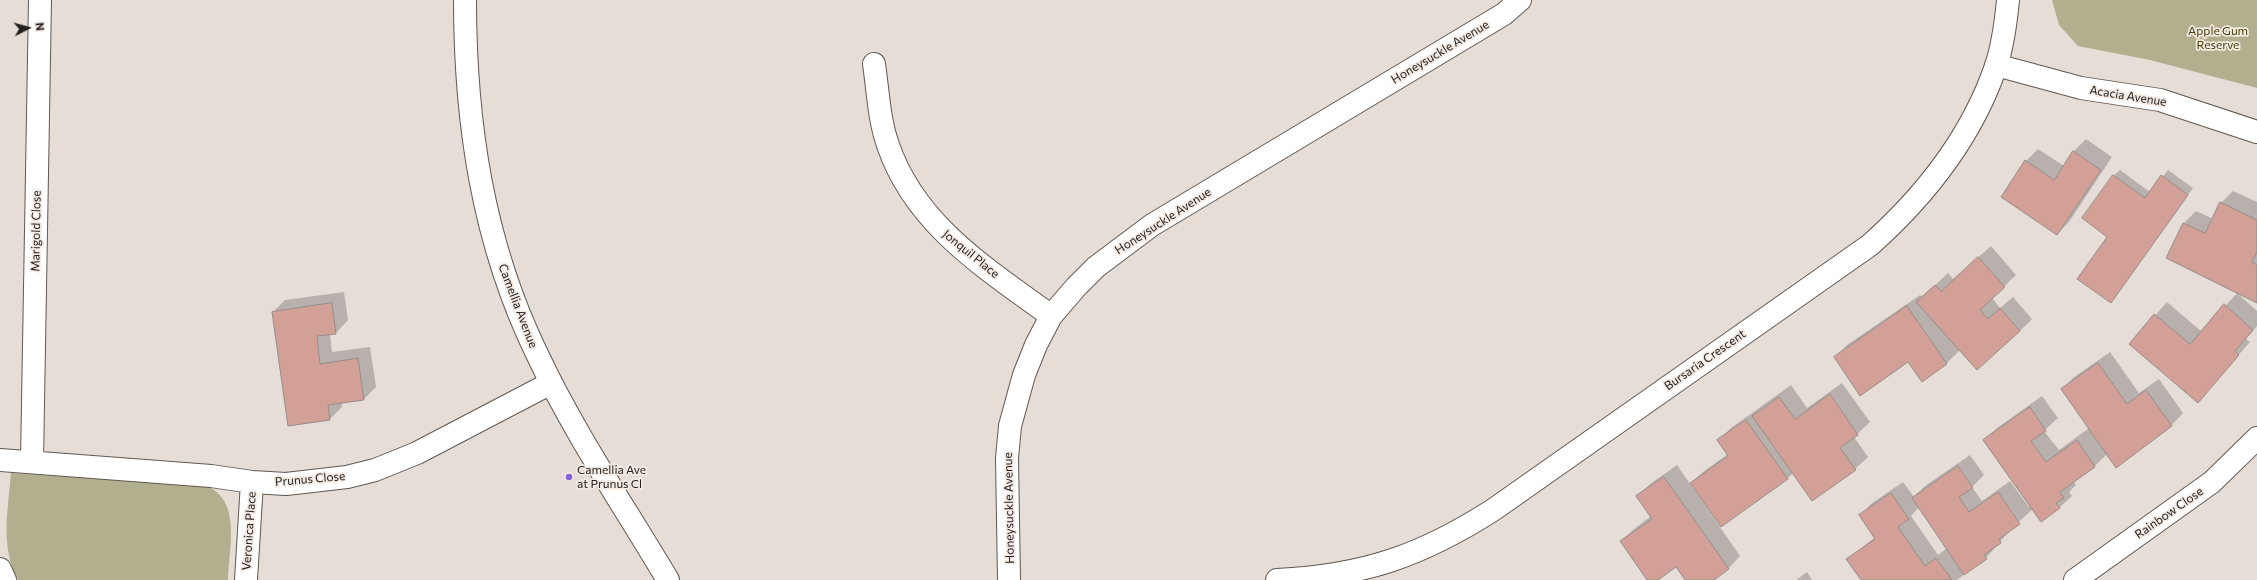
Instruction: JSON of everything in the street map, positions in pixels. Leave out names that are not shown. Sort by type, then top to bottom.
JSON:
[{"type":"street","name":"Marigold Close","points":[[32,461],[40,0]]},
{"type":"street","name":"Camellia Avenue","points":[[465,0],[466,72],[470,123],[485,209],[518,310],[551,383],[668,580]]},
{"type":"street","name":"Honeysuckle Avenue","points":[[1009,580],[1007,458],[1010,426],[1024,375],[1051,316],[1096,266],[1128,242],[1504,14],[1520,0]]},
{"type":"street","name":"Bursaria Crescent","points":[[1277,580],[1329,578],[1404,557],[1447,538],[1468,526],[1870,245],[1916,199],[1949,157],[1972,119],[1996,65],[2008,0]]},
{"type":"street","name":"Jonquil Place","points":[[874,64],[887,144],[895,164],[922,210],[961,249],[1051,316]]},
{"type":"street","name":"Acacia Avenue","points":[[1996,65],[2081,88],[2160,100],[2257,132]]},
{"type":"street","name":"Prunus Close","points":[[0,464],[32,461],[211,476],[252,482],[286,484],[347,477],[375,470],[418,453],[551,383]]},
{"type":"street","name":"Rainbow Close","points":[[2074,580],[2195,496],[2232,465],[2257,438]]},
{"type":"street","name":"Veronica Place","points":[[246,580],[252,482]]},
{"type":"street","points":[[0,569],[5,580]]},
{"type":"green space","name":"Apple Gum Reserve","points":[[2052,0],[2257,0],[2257,88],[2150,60],[2078,46],[2059,25]]},
{"type":"green space","points":[[11,473],[206,486],[217,493],[225,502],[229,514],[231,541],[228,580],[18,580],[12,567],[7,541],[7,514]]},
{"type":"building","points":[[2073,151],[2101,170],[2057,235],[2001,197],[2025,160],[2054,180]]},
{"type":"building","points":[[2113,175],[2145,198],[2161,175],[2188,195],[2111,303],[2077,279],[2107,237],[2082,218]]},
{"type":"building","points":[[2220,202],[2257,220],[2257,252],[2252,262],[2257,265],[2257,303],[2166,258],[2183,223],[2205,233]]},
{"type":"building","points":[[1978,257],[2005,287],[1980,310],[1988,319],[2000,308],[2020,331],[1977,370],[1916,302],[1935,285],[1941,291]]},
{"type":"building","points":[[332,303],[336,334],[317,336],[320,364],[358,358],[364,400],[328,405],[330,420],[288,426],[272,312]]},
{"type":"building","points":[[2224,304],[2253,330],[2235,351],[2239,355],[2198,403],[2129,344],[2154,314],[2190,344]]},
{"type":"building","points":[[1907,306],[1947,364],[1922,382],[1908,362],[1860,396],[1834,357]]},
{"type":"building","points":[[2098,363],[2127,404],[2146,390],[2172,426],[2116,468],[2061,389]]},
{"type":"building","points":[[1830,394],[1858,435],[1840,448],[1856,470],[1812,501],[1752,416],[1779,397],[1795,419]]},
{"type":"building","points":[[2030,407],[2046,431],[2031,441],[2046,462],[2077,440],[2095,467],[2060,492],[2064,498],[2056,503],[2060,508],[2041,522],[1983,440]]},
{"type":"building","points":[[1746,420],[1788,479],[1721,527],[1690,483],[1728,456],[1717,440]]},
{"type":"building","points":[[1958,466],[1973,488],[1959,497],[1969,512],[1998,492],[2020,524],[1999,539],[2001,543],[1984,555],[1987,559],[1964,575],[1912,498]]},
{"type":"building","points":[[1664,477],[1729,569],[1714,580],[1685,580],[1676,567],[1658,580],[1647,580],[1620,541],[1652,519],[1636,496]]},
{"type":"building","points":[[1891,493],[1909,519],[1898,527],[1925,566],[1936,558],[1952,580],[1861,580],[1846,559],[1875,539],[1859,515]]},
{"type":"place","name":"Camellia Ave at Prunus Cl","points":[[569,477]]}]
